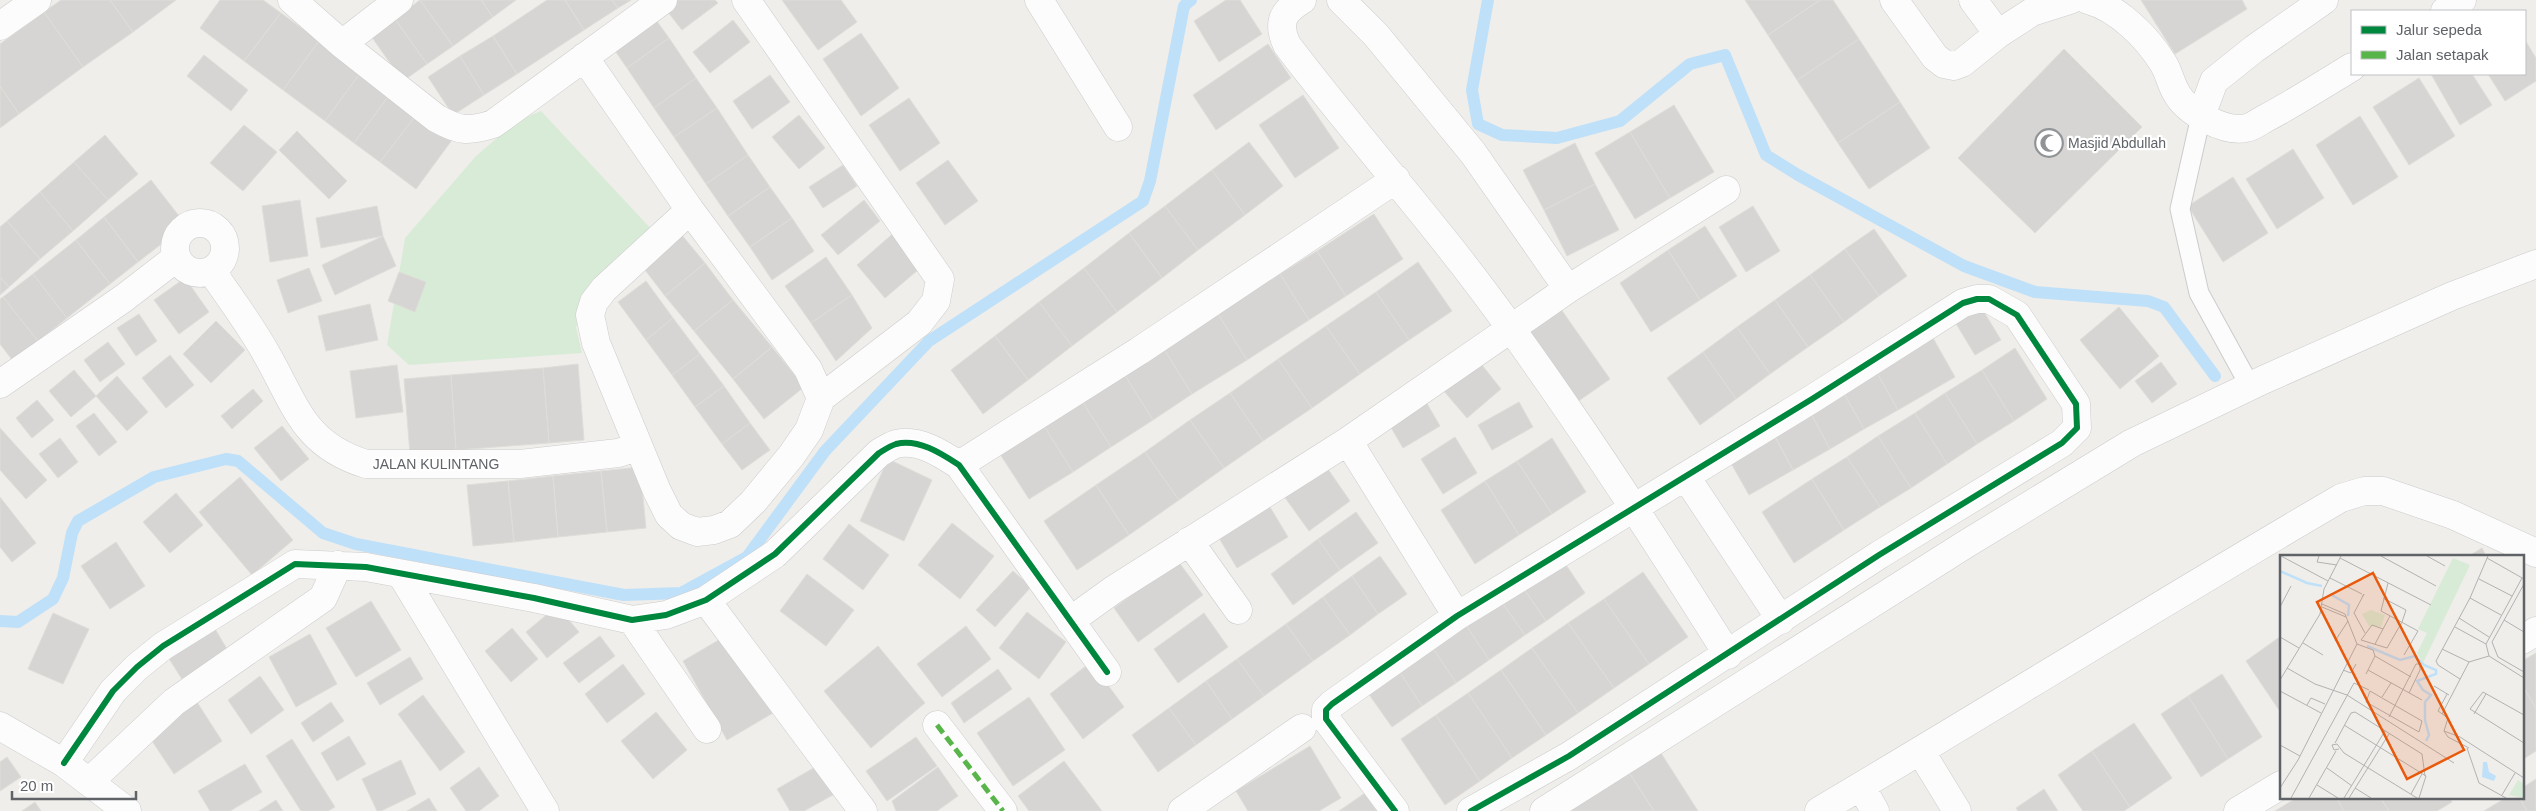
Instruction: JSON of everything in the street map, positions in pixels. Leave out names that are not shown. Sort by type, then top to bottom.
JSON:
[{"type":"street","points":[[0,26],[37,0]]},
{"type":"street","points":[[292,0],[342,44],[436,118],[454,128],[474,130],[492,124],[663,0]]},
{"type":"street","points":[[342,44],[399,0]]},
{"type":"street","points":[[690,210],[604,289],[594,302],[590,315],[596,342],[638,446],[669,515],[681,526],[697,532],[714,530],[730,524],[736,518],[792,456],[809,430],[821,398],[919,323],[936,301],[940,279],[746,0]]},
{"type":"street","points":[[1039,0],[1118,127]]},
{"type":"street","points":[[1302,0],[1284,14],[1280,23],[1286,45],[1396,179],[1512,329],[1634,509],[1728,655]]},
{"type":"street","points":[[1341,0],[1376,35],[1473,153],[1568,289]]},
{"type":"street","points":[[1894,0],[1935,57],[1944,64],[1954,66],[1962,63],[1998,34],[2032,12],[2070,0]]},
{"type":"street","points":[[1974,0],[1998,34]]},
{"type":"street","points":[[2088,0],[2099,3],[2118,15],[2146,40],[2163,63],[2177,95],[2193,112],[2222,126],[2246,128],[2294,103],[2351,68]]},
{"type":"street","points":[[2202,116],[2214,81],[2254,49],[2324,0]]},
{"type":"street","points":[[2446,10],[2462,0]]},
{"type":"street","points":[[584,57],[690,210],[808,369],[821,398]]},
{"type":"street","points":[[959,465],[1139,351],[1396,179]]},
{"type":"street","points":[[1070,620],[1189,541],[1348,441],[1568,289],[1726,190]]},
{"type":"street","points":[[0,384],[124,298],[176,258],[178,235],[185,227],[197,223],[209,224],[218,230],[225,240],[226,252],[221,263],[212,272],[201,274],[190,272],[176,258]]},
{"type":"street","points":[[1544,811],[1699,711],[2132,443],[2250,386],[2460,293],[2536,264]]},
{"type":"street","name":"JALAN KULINTANG","points":[[212,272],[267,354],[298,416],[321,441],[344,458],[366,464],[520,464],[618,452],[638,446]]},
{"type":"street","points":[[1395,811],[1326,719],[1325,714],[1332,704],[1457,616],[1686,477],[1962,303],[1977,299],[1989,299],[2017,316],[2076,404],[2077,428],[2062,443],[1879,555],[1728,655],[1569,756],[1471,811]]},
{"type":"street","points":[[1348,441],[1457,616]]},
{"type":"street","points":[[64,763],[113,691],[137,667],[163,646],[295,564],[366,567],[534,598],[632,620],[666,615],[706,600],[774,554],[879,453],[898,443],[918,444],[940,453],[959,465],[1107,672]]},
{"type":"street","points":[[1686,477],[1781,620]]},
{"type":"street","points":[[1819,811],[1921,752],[2192,585],[2341,498],[2364,491],[2383,491],[2453,515],[2536,552]]},
{"type":"street","points":[[1189,541],[1238,610]]},
{"type":"street","points":[[90,781],[174,702],[323,598],[338,565]]},
{"type":"street","points":[[400,574],[546,811]]},
{"type":"street","points":[[706,600],[863,811]]},
{"type":"street","points":[[632,620],[707,729]]},
{"type":"street","points":[[2524,639],[2536,631]]},
{"type":"street","points":[[937,725],[1003,811]]},
{"type":"street","points":[[0,726],[64,763],[127,811]]},
{"type":"street","points":[[1182,811],[1302,728]]},
{"type":"street","points":[[1921,752],[1957,811]]},
{"type":"street","points":[[1860,786],[1875,811]]},
{"type":"street","points":[[2238,811],[2280,786]]},
{"type":"lane","points":[[2202,116],[2180,209],[2199,293],[2250,386]]},
{"type":"green space","points":[[541,111],[654,232],[586,300],[576,327],[582,353],[409,365],[387,345],[405,238],[476,156],[517,121]]},
{"type":"building","points":[[61,0],[110,0],[133,32],[83,67],[44,12]]},
{"type":"building","points":[[110,0],[176,0],[133,32]]},
{"type":"building","points":[[220,0],[263,0],[281,13],[244,61],[200,28]]},
{"type":"building","points":[[420,0],[453,46],[427,64],[395,19]]},
{"type":"building","points":[[420,0],[481,0],[493,17],[453,46]]},
{"type":"building","points":[[481,0],[516,0],[493,17]]},
{"type":"building","points":[[547,0],[565,0],[584,30],[517,74],[493,36]]},
{"type":"building","points":[[565,0],[612,0],[618,8],[584,30]]},
{"type":"building","points":[[612,0],[631,0],[618,8]]},
{"type":"building","points":[[673,0],[715,0],[718,3],[682,30],[664,7]]},
{"type":"building","points":[[782,0],[841,0],[857,22],[818,50]]},
{"type":"building","points":[[1226,0],[1240,0],[1262,34],[1219,62],[1194,21]]},
{"type":"building","points":[[1745,0],[1820,0],[1768,35]]},
{"type":"building","points":[[1820,0],[1833,0],[1859,39],[1797,80],[1768,35]]},
{"type":"building","points":[[2141,0],[2242,0],[2247,9],[2175,54]]},
{"type":"building","points":[[44,12],[83,67],[19,114],[0,86],[0,44]]},
{"type":"building","points":[[281,13],[319,41],[283,90],[244,61]]},
{"type":"building","points":[[651,13],[669,38],[627,68],[609,42]]},
{"type":"building","points":[[395,19],[427,64],[403,81],[371,36]]},
{"type":"building","points":[[733,20],[750,42],[710,73],[693,52]]},
{"type":"building","points":[[861,33],[899,88],[861,116],[823,59]]},
{"type":"building","points":[[493,36],[517,74],[484,95],[460,56]]},
{"type":"building","points":[[669,38],[696,78],[654,108],[627,68]]},
{"type":"building","points":[[1859,39],[1900,102],[1838,143],[1797,80]]},
{"type":"building","points":[[319,41],[361,72],[325,121],[283,90]]},
{"type":"building","points":[[2526,42],[2536,58],[2536,81],[2505,101],[2489,75],[2526,75]]},
{"type":"building","points":[[1268,44],[1291,78],[1216,130],[1193,95]]},
{"type":"building","name":"Masjid Abdullah","points":[[2064,49],[2142,127],[2035,233],[1958,158]]},
{"type":"building","points":[[204,55],[248,90],[231,111],[187,76]]},
{"type":"building","points":[[460,56],[484,95],[453,115],[428,77]]},
{"type":"building","points":[[361,72],[390,94],[354,143],[325,121]]},
{"type":"building","points":[[770,75],[790,102],[752,129],[733,101]]},
{"type":"building","points":[[2432,75],[2473,75],[2492,105],[2460,125]]},
{"type":"building","points":[[696,78],[717,108],[674,137],[654,108]]},
{"type":"building","points":[[2419,78],[2455,136],[2409,165],[2373,107]]},
{"type":"building","points":[[0,86],[19,114],[0,128]]},
{"type":"building","points":[[390,94],[417,114],[380,162],[354,143]]},
{"type":"building","points":[[1303,95],[1339,148],[1295,178],[1259,125]]},
{"type":"building","points":[[909,98],[940,143],[900,171],[869,125]]},
{"type":"building","points":[[1900,102],[1930,148],[1869,189],[1838,143]]},
{"type":"building","points":[[1674,105],[1714,172],[1670,198],[1630,132]]},
{"type":"building","points":[[717,108],[748,155],[706,184],[674,137]]},
{"type":"building","points":[[417,114],[452,140],[416,189],[380,162]]},
{"type":"building","points":[[799,115],[825,148],[799,169],[772,137]]},
{"type":"building","points":[[2360,116],[2398,177],[2353,205],[2316,145]]},
{"type":"building","points":[[244,125],[277,152],[243,191],[210,163]]},
{"type":"building","points":[[297,131],[347,181],[329,199],[279,150]]},
{"type":"building","points":[[1630,132],[1670,198],[1635,219],[1595,153]]},
{"type":"building","points":[[105,135],[138,174],[108,200],[74,162]]},
{"type":"building","points":[[1249,142],[1283,186],[1245,215],[1212,170]]},
{"type":"building","points":[[1575,143],[1595,184],[1544,210],[1523,170]]},
{"type":"building","points":[[2293,149],[2324,198],[2277,229],[2246,179]]},
{"type":"building","points":[[748,155],[770,187],[728,216],[706,184]]},
{"type":"building","points":[[948,160],[978,201],[945,225],[916,183]]},
{"type":"building","points":[[74,162],[108,200],[73,231],[40,192]]},
{"type":"building","points":[[843,165],[857,186],[823,208],[809,187]]},
{"type":"building","points":[[1212,170],[1245,215],[1198,250],[1165,206]]},
{"type":"building","points":[[2233,177],[2268,233],[2223,262],[2188,206]]},
{"type":"building","points":[[151,180],[186,225],[138,262],[104,217]]},
{"type":"building","points":[[1595,184],[1619,230],[1567,256],[1544,210]]},
{"type":"building","points":[[770,187],[792,218],[750,247],[728,216]]},
{"type":"building","points":[[40,192],[73,231],[40,259],[7,221]]},
{"type":"building","points":[[300,200],[308,256],[270,262],[262,206]]},
{"type":"building","points":[[864,200],[880,221],[838,255],[821,235]]},
{"type":"building","points":[[377,206],[383,236],[321,248],[316,218]]},
{"type":"building","points":[[1165,206],[1198,250],[1162,278],[1129,233]]},
{"type":"building","points":[[1753,206],[1780,251],[1746,272],[1719,227]]},
{"type":"building","points":[[1374,214],[1403,259],[1346,296],[1317,251]]},
{"type":"building","points":[[104,217],[138,262],[110,284],[76,240]]},
{"type":"building","points":[[792,218],[814,251],[772,280],[750,247]]},
{"type":"building","points":[[7,221],[40,259],[9,287],[0,277],[0,227]]},
{"type":"building","points":[[1705,226],[1737,276],[1700,300],[1668,250]]},
{"type":"building","points":[[1874,229],[1907,276],[1879,296],[1845,249]]},
{"type":"building","points":[[897,230],[925,264],[885,298],[857,265]]},
{"type":"building","points":[[1129,233],[1162,278],[1117,312],[1084,268]]},
{"type":"building","points":[[681,234],[705,263],[665,296],[642,266]]},
{"type":"building","points":[[383,236],[396,266],[335,295],[322,265]]},
{"type":"building","points":[[76,240],[110,284],[67,318],[33,274]]},
{"type":"building","points":[[1845,249],[1879,296],[1844,322],[1810,275]]},
{"type":"building","points":[[1668,250],[1700,300],[1651,332],[1620,283]]},
{"type":"building","points":[[1317,251],[1346,296],[1309,320],[1280,274]]},
{"type":"building","points":[[826,257],[852,295],[811,323],[785,286]]},
{"type":"building","points":[[1418,262],[1452,311],[1409,340],[1376,292]]},
{"type":"building","points":[[705,263],[733,300],[694,331],[665,296]]},
{"type":"building","points":[[309,268],[322,301],[288,313],[277,280]]},
{"type":"building","points":[[1084,268],[1117,312],[1072,346],[1039,302]]},
{"type":"building","points":[[399,272],[426,282],[415,312],[388,301]]},
{"type":"building","points":[[33,274],[67,318],[38,341],[3,297]]},
{"type":"building","points":[[1280,274],[1309,320],[1247,360],[1218,314]]},
{"type":"building","points":[[1810,275],[1844,322],[1808,347],[1775,300]]},
{"type":"building","points":[[0,277],[9,287],[0,295]]},
{"type":"building","points":[[185,278],[209,312],[179,334],[154,300]]},
{"type":"building","points":[[646,281],[673,318],[646,340],[618,302]]},
{"type":"building","points":[[1376,292],[1409,340],[1360,374],[1326,326]]},
{"type":"building","points":[[852,295],[872,328],[836,361],[811,323]]},
{"type":"building","points":[[3,297],[38,341],[13,361],[0,344],[0,299]]},
{"type":"building","points":[[733,300],[772,347],[733,379],[694,331]]},
{"type":"building","points":[[1775,300],[1808,347],[1770,374],[1737,327]]},
{"type":"building","points":[[1039,302],[1072,346],[1028,380],[995,336]]},
{"type":"building","points":[[370,304],[378,340],[326,351],[318,316]]},
{"type":"building","points":[[1558,305],[1610,379],[1570,407],[1519,332]]},
{"type":"building","points":[[1981,307],[2001,340],[1975,355],[1955,322]]},
{"type":"building","points":[[2119,307],[2159,356],[2120,389],[2080,340]]},
{"type":"building","points":[[139,314],[157,341],[136,356],[117,328]]},
{"type":"building","points":[[1218,314],[1247,360],[1192,394],[1164,349]]},
{"type":"building","points":[[673,318],[700,354],[672,375],[646,340]]},
{"type":"building","points":[[216,321],[245,350],[211,383],[183,354]]},
{"type":"building","points":[[1326,326],[1360,374],[1312,408],[1278,359]]},
{"type":"building","points":[[1737,327],[1770,374],[1736,399],[1703,352]]},
{"type":"building","points":[[995,336],[1028,380],[983,414],[951,370]]},
{"type":"building","points":[[1933,338],[1955,377],[1898,410],[1876,371]]},
{"type":"building","points":[[108,342],[125,364],[100,382],[84,360]]},
{"type":"building","points":[[772,347],[804,387],[764,419],[733,379]]},
{"type":"building","points":[[2015,348],[2047,399],[2014,421],[1982,370]]},
{"type":"building","points":[[1164,349],[1192,394],[1153,420],[1124,374]]},
{"type":"building","points":[[1703,352],[1736,399],[1700,425],[1667,378]]},
{"type":"building","points":[[700,354],[724,386],[695,407],[672,375]]},
{"type":"building","points":[[170,355],[194,385],[166,408],[142,378]]},
{"type":"building","points":[[1278,359],[1312,408],[1263,441],[1230,393]]},
{"type":"building","points":[[1478,360],[1501,389],[1467,418],[1443,390]]},
{"type":"building","points":[[2161,362],[2177,384],[2152,403],[2135,381]]},
{"type":"building","points":[[578,364],[584,440],[549,443],[543,368]]},
{"type":"building","points":[[397,365],[403,412],[356,418],[350,371]]},
{"type":"building","points":[[543,368],[549,443],[456,450],[451,375]]},
{"type":"building","points":[[74,370],[96,396],[71,417],[49,391]]},
{"type":"building","points":[[1982,370],[2014,421],[1977,444],[1945,393]]},
{"type":"building","points":[[1876,371],[1898,410],[1864,429],[1842,390]]},
{"type":"building","points":[[1124,374],[1153,420],[1111,447],[1082,401]]},
{"type":"building","points":[[451,375],[456,450],[410,454],[404,379]]},
{"type":"building","points":[[117,376],[148,412],[127,431],[96,396]]},
{"type":"building","points":[[724,386],[750,423],[722,444],[695,407]]},
{"type":"building","points":[[253,389],[263,401],[232,429],[221,416]]},
{"type":"building","points":[[1842,390],[1864,429],[1830,449],[1809,410]]},
{"type":"building","points":[[1230,393],[1263,441],[1224,468],[1190,420]]},
{"type":"building","points":[[1945,393],[1977,444],[1947,464],[1915,413]]},
{"type":"building","points":[[37,400],[54,420],[32,438],[16,418]]},
{"type":"building","points":[[1082,401],[1111,447],[1073,472],[1044,426]]},
{"type":"building","points":[[1426,402],[1440,426],[1403,448],[1389,424]]},
{"type":"building","points":[[1519,402],[1533,427],[1492,450],[1478,425]]},
{"type":"building","points":[[1809,410],[1830,449],[1793,470],[1772,431]]},
{"type":"building","points":[[94,413],[117,442],[99,456],[76,426]]},
{"type":"building","points":[[1915,413],[1947,464],[1911,488],[1878,436]]},
{"type":"building","points":[[1190,420],[1224,468],[1179,500],[1145,452]]},
{"type":"building","points":[[750,423],[770,450],[742,470],[722,444]]},
{"type":"building","points":[[282,426],[309,459],[281,481],[254,448]]},
{"type":"building","points":[[1044,426],[1073,472],[1029,499],[1000,454]]},
{"type":"building","points":[[0,428],[47,480],[26,499],[0,470]]},
{"type":"building","points":[[1772,431],[1793,470],[1749,495],[1727,456]]},
{"type":"building","points":[[1878,436],[1911,488],[1880,507],[1847,457]]},
{"type":"building","points":[[1455,437],[1477,473],[1443,494],[1421,459]]},
{"type":"building","points":[[60,438],[78,462],[58,478],[39,454]]},
{"type":"building","points":[[1552,438],[1586,492],[1552,514],[1517,461]]},
{"type":"building","points":[[1145,452],[1179,500],[1129,535],[1096,485]]},
{"type":"building","points":[[1847,457],[1880,507],[1844,530],[1812,479]]},
{"type":"building","points":[[888,459],[932,480],[904,541],[860,521]]},
{"type":"building","points":[[1517,461],[1552,514],[1519,535],[1485,481]]},
{"type":"building","points":[[1323,462],[1350,501],[1309,531],[1281,492]]},
{"type":"building","points":[[640,467],[646,528],[607,532],[601,471]]},
{"type":"building","points":[[601,471],[607,532],[558,537],[553,476]]},
{"type":"building","points":[[553,476],[558,537],[514,542],[508,481]]},
{"type":"building","points":[[240,477],[293,540],[252,575],[199,512]]},
{"type":"building","points":[[1812,479],[1844,530],[1794,563],[1762,512]]},
{"type":"building","points":[[508,481],[514,542],[473,546],[467,485]]},
{"type":"building","points":[[1485,481],[1519,535],[1475,564],[1441,510]]},
{"type":"building","points":[[1096,485],[1129,535],[1077,570],[1044,521]]},
{"type":"building","points":[[176,493],[203,525],[170,553],[143,522]]},
{"type":"building","points":[[0,497],[36,543],[12,562],[0,547]]},
{"type":"building","points":[[1267,502],[1288,537],[1237,568],[1216,533]]},
{"type":"building","points":[[1356,512],[1378,543],[1340,570],[1318,539]]},
{"type":"building","points":[[952,523],[994,556],[960,599],[918,565]]},
{"type":"building","points":[[849,524],[889,555],[863,590],[823,559]]},
{"type":"building","points":[[1318,539],[1340,570],[1293,605],[1271,574]]},
{"type":"building","points":[[116,542],[145,586],[110,609],[81,566]]},
{"type":"building","points":[[2482,548],[2486,555],[2471,555]]},
{"type":"building","points":[[1380,556],[1407,594],[1378,614],[1352,576]]},
{"type":"building","points":[[1562,559],[1585,593],[1546,621],[1522,586]]},
{"type":"building","points":[[1178,561],[1203,595],[1138,642],[1114,608]]},
{"type":"building","points":[[1013,571],[1031,587],[995,627],[976,610]]},
{"type":"building","points":[[1643,572],[1688,637],[1649,664],[1604,599]]},
{"type":"building","points":[[807,574],[854,610],[826,646],[780,611]]},
{"type":"building","points":[[1352,576],[1378,614],[1350,635],[1323,597]]},
{"type":"building","points":[[1522,586],[1546,621],[1525,635],[1501,601]]},
{"type":"building","points":[[1323,597],[1350,635],[1313,661],[1286,624]]},
{"type":"building","points":[[1604,599],[1649,664],[1614,688],[1568,623]]},
{"type":"building","points":[[371,601],[401,650],[356,677],[326,628]]},
{"type":"building","points":[[1501,601],[1525,635],[1489,660],[1466,625]]},
{"type":"building","points":[[557,606],[579,632],[547,658],[526,632]]},
{"type":"building","points":[[1027,612],[1066,642],[1039,679],[999,648]]},
{"type":"building","points":[[53,613],[89,629],[63,684],[28,669]]},
{"type":"building","points":[[1204,613],[1228,647],[1178,683],[1154,649]]},
{"type":"building","points":[[1568,623],[1614,688],[1578,713],[1532,648]]},
{"type":"building","points":[[212,624],[227,649],[182,679],[166,654]]},
{"type":"building","points":[[1286,624],[1313,661],[1264,696],[1237,659]]},
{"type":"building","points":[[1466,625],[1489,660],[1456,683],[1433,648]]},
{"type":"building","points":[[966,626],[991,659],[942,697],[917,664]]},
{"type":"building","points":[[512,628],[538,659],[511,682],[485,651]]},
{"type":"building","points":[[310,634],[337,684],[296,707],[269,657]]},
{"type":"building","points":[[729,634],[773,713],[727,740],[683,661]]},
{"type":"building","points":[[600,636],[615,656],[579,683],[563,663]]},
{"type":"building","points":[[2280,637],[2280,712],[2246,661]]},
{"type":"building","points":[[878,646],[925,703],[871,748],[824,691]]},
{"type":"building","points":[[1433,648],[1456,683],[1422,706],[1399,671]]},
{"type":"building","points":[[1532,648],[1578,713],[1546,735],[1501,670]]},
{"type":"building","points":[[2536,653],[2536,708],[2524,688],[2524,660]]},
{"type":"building","points":[[410,657],[423,679],[380,705],[367,683]]},
{"type":"building","points":[[1237,659],[1264,696],[1232,719],[1206,681]]},
{"type":"building","points":[[1091,662],[1124,707],[1083,739],[1050,694]]},
{"type":"building","points":[[623,664],[645,694],[607,723],[585,694]]},
{"type":"building","points":[[998,669],[1012,689],[964,723],[951,703]]},
{"type":"building","points":[[1501,670],[1546,735],[1512,758],[1468,693]]},
{"type":"building","points":[[1399,671],[1422,706],[1392,727],[1368,693]]},
{"type":"building","points":[[2222,674],[2262,737],[2228,759],[2188,696]]},
{"type":"building","points":[[260,676],[284,710],[251,734],[228,700]]},
{"type":"building","points":[[1206,681],[1232,719],[1196,745],[1169,708]]},
{"type":"building","points":[[2524,688],[2536,708],[2536,751],[2524,759]]},
{"type":"building","points":[[1468,693],[1512,758],[1480,781],[1436,715]]},
{"type":"building","points":[[423,695],[465,752],[440,771],[398,714]]},
{"type":"building","points":[[2188,696],[2228,759],[2201,777],[2161,714]]},
{"type":"building","points":[[1029,697],[1065,750],[1013,786],[977,733]]},
{"type":"building","points":[[195,699],[222,741],[174,774],[146,732]]},
{"type":"building","points":[[331,702],[344,721],[313,742],[301,723]]},
{"type":"building","points":[[1169,708],[1196,745],[1158,772],[1132,735]]},
{"type":"building","points":[[656,712],[687,750],[653,779],[621,741]]},
{"type":"building","points":[[1436,715],[1480,781],[1445,805],[1401,739]]},
{"type":"building","points":[[2134,723],[2172,778],[2130,807],[2092,751]]},
{"type":"building","points":[[349,736],[366,764],[337,781],[321,753]]},
{"type":"building","points":[[916,737],[937,766],[887,801],[866,771]]},
{"type":"building","points":[[292,739],[335,807],[328,811],[301,811],[266,756]]},
{"type":"building","points":[[1310,746],[1341,798],[1319,811],[1248,811],[1236,791]]},
{"type":"building","points":[[1659,750],[1698,811],[1654,811],[1628,771]]},
{"type":"building","points":[[2092,751],[2130,807],[2124,811],[2083,811],[2058,775]]},
{"type":"building","points":[[7,757],[21,777],[0,791],[0,762]]},
{"type":"building","points":[[401,760],[416,794],[381,811],[377,811],[362,779]]},
{"type":"building","points":[[1064,761],[1102,811],[1029,811],[1018,796]]},
{"type":"building","points":[[824,762],[840,791],[804,811],[790,811],[777,789]]},
{"type":"building","points":[[245,764],[262,792],[230,811],[210,811],[198,791]]},
{"type":"building","points":[[479,767],[499,796],[479,811],[466,811],[450,788]]},
{"type":"building","points":[[938,767],[958,796],[937,811],[896,811],[892,801]]},
{"type":"building","points":[[1628,771],[1654,811],[1565,811]]},
{"type":"building","points":[[2536,779],[2536,811],[2527,811],[2520,798],[2524,798],[2524,787]]},
{"type":"building","points":[[2044,789],[2058,811],[2018,811],[2016,808]]},
{"type":"building","points":[[1365,793],[1377,811],[1339,811]]},
{"type":"building","points":[[429,798],[437,811],[407,811]]},
{"type":"building","points":[[2296,798],[2337,798],[2344,811],[2275,811]]},
{"type":"building","points":[[2337,798],[2381,798],[2389,811],[2344,811]]},
{"type":"building","points":[[2381,798],[2450,798],[2452,802],[2437,811],[2389,811]]},
{"type":"building","points":[[2505,798],[2520,798],[2527,811],[2484,811]]},
{"type":"building","points":[[276,800],[283,811],[259,811]]},
{"type":"building","points":[[35,802],[41,811],[22,811]]},
{"type":"waterway","points":[[0,621],[18,622],[53,599],[63,578],[72,533],[78,521],[154,477],[226,459],[238,461],[323,533],[356,544],[624,595],[681,593],[747,557],[825,451],[929,341],[1143,201],[1150,181],[1184,6],[1191,0]]},
{"type":"waterway","points":[[1488,0],[1472,90],[1478,124],[1502,135],[1557,138],[1620,121],[1690,64],[1725,55],[1766,155],[1798,175],[1964,266],[2035,292],[2148,301],[2164,307],[2215,376]]},
{"type":"marked path","points":[[937,725],[1003,811]]},
{"type":"cycle path","points":[[1395,811],[1326,719],[1326,710],[1332,704],[1457,616],[1812,399],[1963,303],[1977,299],[1989,299],[2017,315],[2076,404],[2077,428],[2062,443],[1879,555],[1569,756],[1471,811]]},
{"type":"cycle path","points":[[64,763],[113,691],[137,667],[163,646],[295,564],[366,567],[534,598],[632,620],[666,615],[706,600],[775,554],[879,453],[896,444],[904,443],[913,443],[929,448],[959,465],[1107,672]]},
{"type":"place","name":"Masjid Abdullah","points":[[2049,143]]}]
